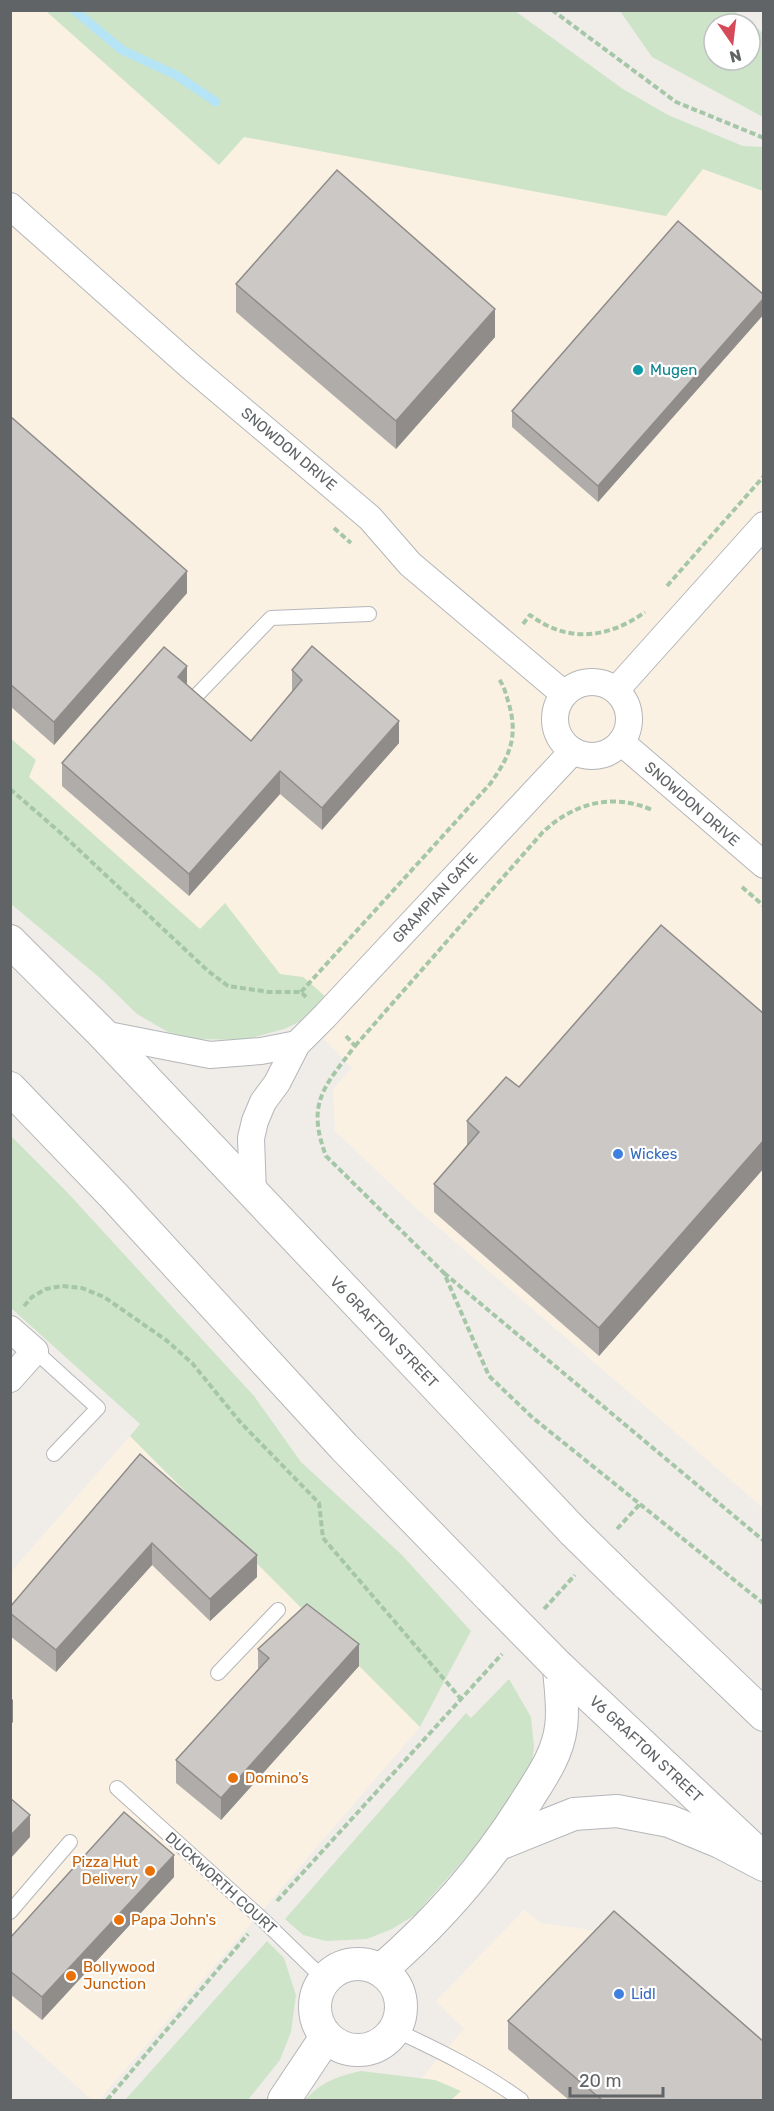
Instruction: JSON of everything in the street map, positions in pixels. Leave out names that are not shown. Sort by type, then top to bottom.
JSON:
[{"type":"street","name":"SNOWDON DRIVE","points":[[10,206],[190,366],[369,518],[410,564],[564,694]]},
{"type":"street","points":[[616,690],[764,525]]},
{"type":"street","points":[[594,682],[616,690],[627,707],[629,720],[621,742],[607,752],[589,756],[573,751],[563,743],[557,734],[554,721],[555,709],[564,694],[575,685],[594,682]]},
{"type":"street","name":"SNOWDON DRIVE","points":[[621,742],[764,865]]},
{"type":"street","name":"GRAMPIAN GATE","points":[[253,1194],[251,1138],[255,1121],[263,1102],[277,1083],[297,1044],[573,751]]},
{"type":"street","name":"V6 GRAFTON STREET","points":[[10,941],[103,1034],[573,1531],[764,1715]]},
{"type":"street","points":[[103,1034],[210,1055],[261,1052],[297,1044]]},
{"type":"street","name":"V6 GRAFTON STREET","points":[[10,1088],[113,1195],[344,1446],[490,1597],[559,1667],[764,1859]]},
{"type":"street","points":[[10,1379],[35,1351],[14,1321]]},
{"type":"street","points":[[381,1970],[415,1941],[499,1844],[549,1765],[561,1727],[559,1667]]},
{"type":"street","points":[[499,1844],[574,1814],[617,1811],[669,1821],[720,1842],[764,1865]]},
{"type":"street","points":[[369,1965],[381,1970],[391,1979],[402,2003],[395,2030],[387,2040],[375,2047],[349,2050],[326,2037],[315,2015],[318,1991],[325,1980],[334,1971],[345,1966],[369,1965]]},
{"type":"street","points":[[284,2100],[326,2037]]},
{"type":"lane","points":[[198,694],[271,618],[369,614]]},
{"type":"lane","points":[[35,1351],[98,1408],[54,1454]]},
{"type":"lane","points":[[218,1672],[278,1610]]},
{"type":"lane","name":"DUCKWORTH COURT","points":[[117,1788],[261,1918],[325,1980]]},
{"type":"lane","points":[[10,1912],[70,1842]]},
{"type":"lane","points":[[395,2030],[461,2061],[491,2078],[522,2100]]},
{"type":"path","points":[[552,10],[676,102],[764,138]]},
{"type":"path","points":[[660,595],[764,476]]},
{"type":"path","points":[[506,645],[530,615],[551,628],[571,633],[594,634],[629,623],[645,612],[652,603]]},
{"type":"path","points":[[10,789],[63,835],[214,976],[228,986],[268,992],[301,992],[355,1046]]},
{"type":"path","points":[[658,814],[650,808],[608,801],[587,804],[557,818],[355,1046],[322,1091],[317,1110],[318,1136],[326,1156],[444,1273],[764,1541]]},
{"type":"path","points":[[741,886],[764,906]]},
{"type":"path","points":[[444,1273],[489,1376],[533,1418],[764,1604]]},
{"type":"path","points":[[14,1321],[32,1297],[46,1289],[62,1286],[82,1288],[104,1297],[166,1340],[192,1363],[242,1423],[319,1503],[323,1538],[461,1700]]},
{"type":"path","points":[[617,1529],[640,1504]]},
{"type":"path","points":[[539,1614],[578,1572]]},
{"type":"path","points":[[107,2100],[261,1918],[508,1648]]},
{"type":"shaded area","points":[[11,11],[46,11],[218,165],[244,137],[666,216],[702,169],[763,191],[763,1508],[417,1209],[335,1131],[333,1089],[352,1068],[256,969],[221,966],[11,776]]},
{"type":"shaded area","points":[[130,1436],[420,1727],[99,2100],[92,2100],[11,2027],[11,1572]]},
{"type":"shaded area","points":[[524,1910],[541,1923],[635,1936],[763,2100],[403,2100],[464,2029],[436,2001]]},
{"type":"green space","points":[[46,11],[515,11],[623,89],[668,115],[743,146],[763,147],[763,191],[703,169],[666,216],[244,137],[219,165]]},
{"type":"green space","points":[[620,11],[734,11],[702,12],[702,72],[762,72],[762,32],[763,117],[652,57]]},
{"type":"green space","points":[[10,738],[36,760],[29,777],[200,929],[225,903],[280,974],[303,977],[326,997],[299,1022],[284,1029],[244,1040],[196,1039],[168,1032],[137,1014],[100,978],[11,904]]},
{"type":"green space","points":[[11,1136],[67,1192],[254,1396],[301,1462],[402,1555],[471,1631],[420,1727],[130,1436],[140,1424],[11,1308]]},
{"type":"green space","points":[[509,1679],[531,1717],[534,1747],[530,1777],[519,1797],[415,1915],[392,1929],[367,1939],[326,1941],[303,1935],[285,1919],[466,1713],[471,1718]]},
{"type":"green space","points":[[267,1941],[284,1958],[296,1995],[291,2032],[280,2060],[248,2100],[125,2100]]},
{"type":"green space","points":[[361,2071],[435,2080],[461,2091],[451,2100],[305,2100],[330,2081]]},
{"type":"building","points":[[337,170],[495,309],[396,421],[236,284]]},
{"type":"building","name":"Mugen","points":[[678,221],[764,295],[764,298],[598,486],[512,411]]},
{"type":"building","points":[[10,416],[187,571],[54,722],[10,684]]},
{"type":"building","points":[[312,646],[399,721],[322,808],[280,771],[189,874],[62,763],[164,647],[187,666],[178,677],[251,741],[302,680],[292,670]]},
{"type":"building","name":"Wickes","points":[[661,925],[764,1014],[764,1140],[599,1328],[434,1184],[479,1132],[467,1121],[506,1077],[519,1087]]},
{"type":"building","points":[[140,1454],[257,1555],[210,1599],[152,1543],[56,1650],[10,1613],[10,1607]]},
{"type":"building","points":[[307,1604],[359,1644],[221,1798],[176,1760],[269,1658],[258,1649]]},
{"type":"building","points":[[10,1798],[30,1815],[10,1836]]},
{"type":"building","points":[[124,1812],[174,1855],[42,1997],[10,1971],[10,1938]]},
{"type":"building","name":"Lidl","points":[[614,1911],[764,2042],[764,2100],[602,2100],[508,2021]]},
{"type":"waterway","points":[[74,10],[122,50],[176,75],[216,102]]},
{"type":"place","name":"Mugen","points":[[638,370]]},
{"type":"place","name":"Wickes","points":[[618,1154]]},
{"type":"place","name":"Domino's","points":[[233,1778]]},
{"type":"place","name":"Pizza Hut Delivery","points":[[150,1871]]},
{"type":"place","name":"Papa John's","points":[[119,1920]]},
{"type":"place","name":"Bollywood Junction","points":[[71,1976]]},
{"type":"place","name":"Lidl","points":[[619,1994]]}]
